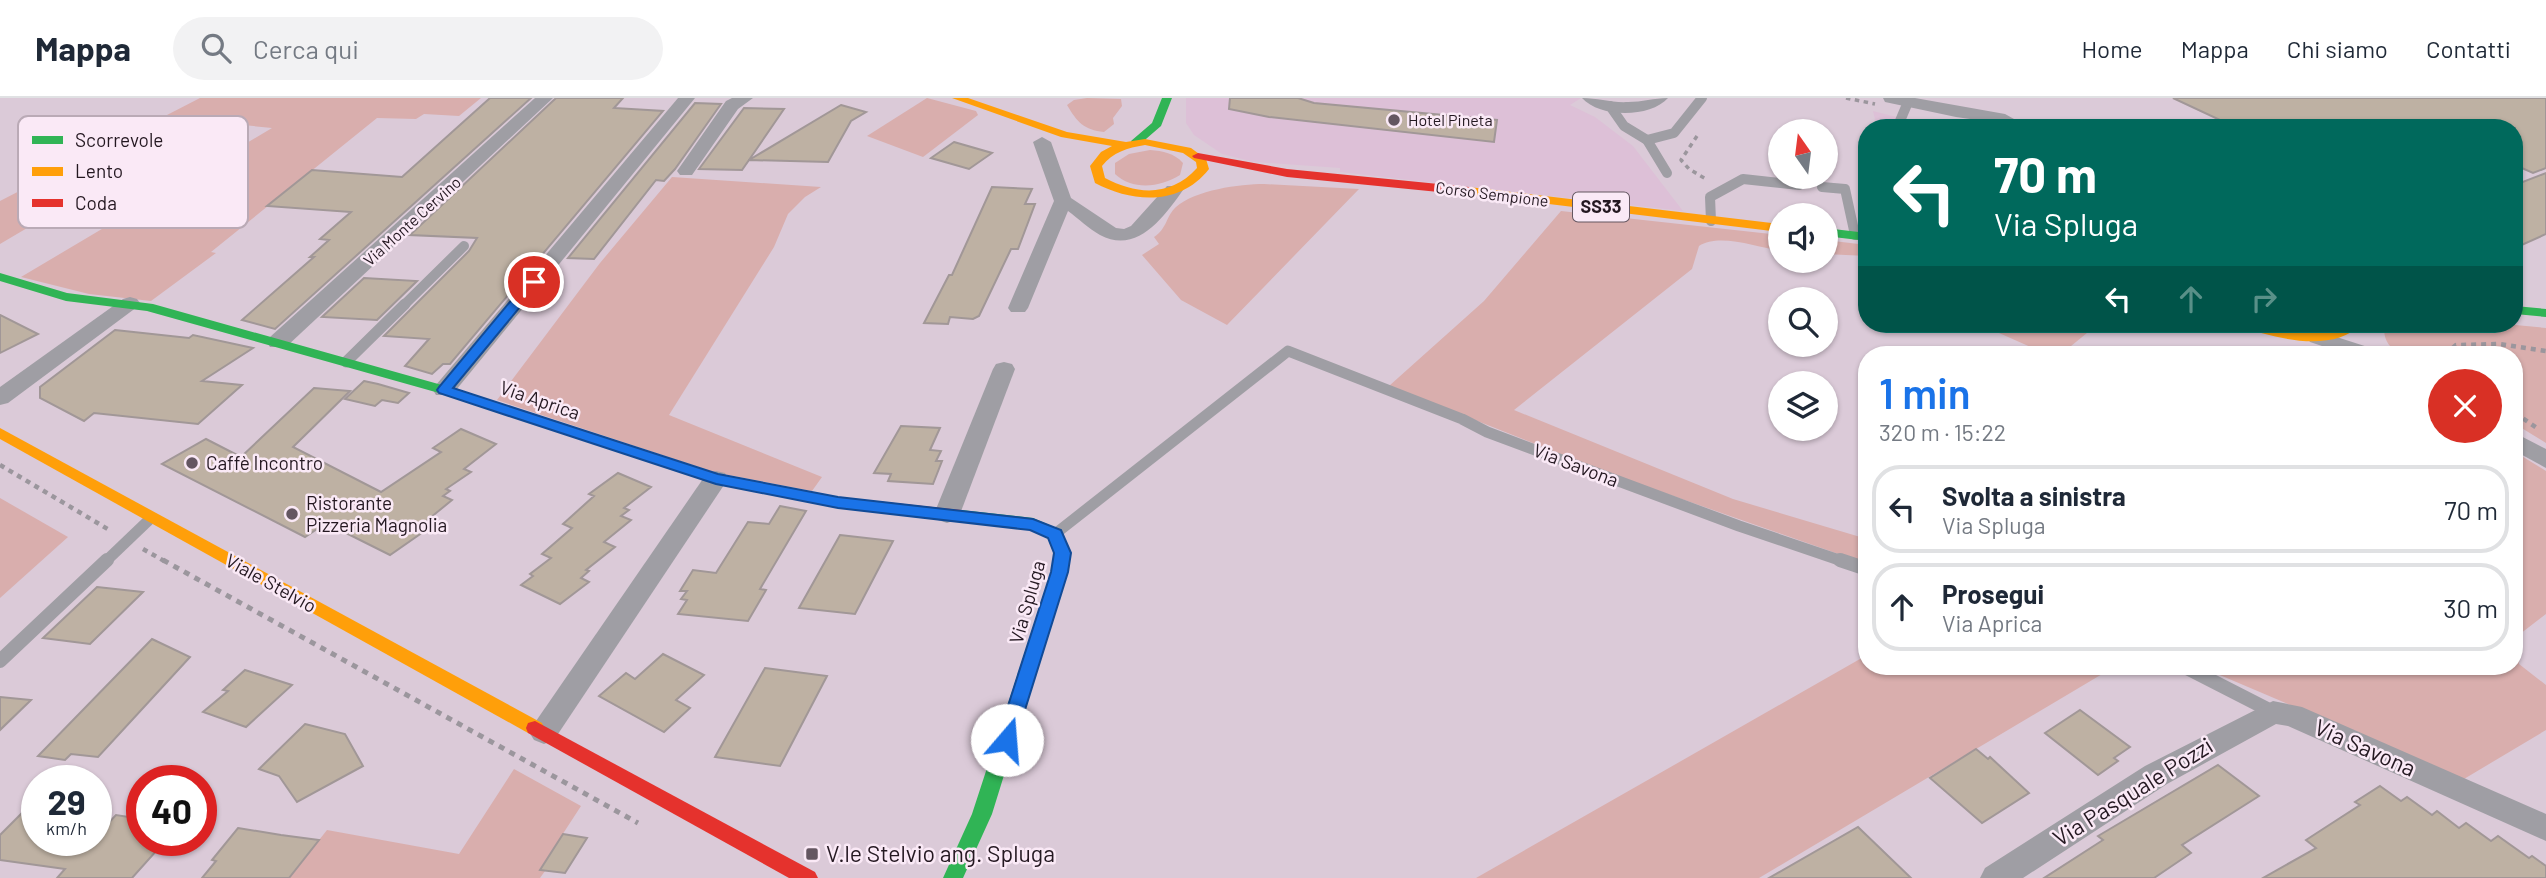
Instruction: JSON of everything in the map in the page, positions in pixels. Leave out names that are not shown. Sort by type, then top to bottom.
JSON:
[{"type":"street","name":"Via Monte Cervino","points":[[278,342],[545,98]]},
{"type":"street","points":[[444,390],[687,98]]},
{"type":"street","points":[[686,171],[732,105],[745,98]]},
{"type":"street","points":[[957,98],[1065,135],[1130,144]]},
{"type":"street","points":[[1590,98],[1627,109],[1640,107],[1660,98]]},
{"type":"street","points":[[1973,98],[2006,119]]},
{"type":"street","points":[[1900,100],[1993,119]]},
{"type":"street","points":[[1059,209],[1080,207],[1105,232],[1115,236],[1133,233],[1161,201],[1201,171],[1202,164],[1174,130],[1166,105]]},
{"type":"street","points":[[1144,223],[1135,202],[1125,192],[1099,180],[1095,173],[1096,166],[1106,154],[1151,132],[1166,105]]},
{"type":"street","points":[[1065,135],[1089,155],[1096,166]]},
{"type":"street","points":[[1018,308],[1059,209],[1042,142]]},
{"type":"street","name":"Corso Sempione","points":[[1130,144],[1161,142],[1194,153],[1287,173],[1409,184],[1768,227]]},
{"type":"street","name":"Corso Sempione","points":[[1125,192],[1145,195],[1217,179],[1287,173]]},
{"type":"street","points":[[1838,233],[1858,236]]},
{"type":"street","name":"Via Aprica","points":[[0,277],[66,297],[130,303],[278,342],[444,390],[716,479],[838,502],[947,514]]},
{"type":"street","points":[[0,398],[130,303]]},
{"type":"street","points":[[2523,311],[2546,313]]},
{"type":"street","points":[[2277,333],[2318,337],[2342,333]]},
{"type":"street","points":[[2318,337],[2344,346]]},
{"type":"street","points":[[1004,369],[947,514],[1033,524],[1055,534]]},
{"type":"street","name":"Viale Stelvio","points":[[0,433],[808,878]]},
{"type":"street","points":[[2523,446],[2546,460]]},
{"type":"street","points":[[544,732],[716,479]]},
{"type":"street","name":"Via Spluga","points":[[953,878],[982,814],[1059,572],[1062,553],[1055,534]]},
{"type":"street","name":"Via Savona","points":[[2273,712],[2292,715],[2546,828]]},
{"type":"street","name":"Via Pasquale Pozzi","points":[[1996,878],[2156,775],[2273,712]]},
{"type":"lane","points":[[1647,140],[1668,138],[1676,133],[1702,98]]},
{"type":"lane","points":[[1898,119],[1900,100]]},
{"type":"lane","points":[[1610,106],[1625,126],[1647,140],[1667,173]]},
{"type":"lane","points":[[1712,221],[1710,197],[1743,179],[1768,182]]},
{"type":"lane","points":[[1838,188],[1845,189],[1858,227]]},
{"type":"lane","points":[[346,362],[464,246]]},
{"type":"lane","name":"Via Savona","points":[[1055,534],[1288,351],[1462,419],[1487,432],[1633,487],[1858,566]]},
{"type":"lane","points":[[0,662],[151,518]]},
{"type":"lane","name":"Via Savona","points":[[2201,675],[2273,712]]},
{"type":"path","points":[[1701,130],[1681,160],[1689,169],[1724,190]]},
{"type":"path","points":[[2455,346],[2513,346]]},
{"type":"path","points":[[2523,348],[2546,351]]},
{"type":"path","points":[[2523,418],[2546,434]]},
{"type":"path","points":[[0,465],[127,540],[640,824]]},
{"type":"shaded area","points":[[200,98],[481,98],[459,116],[424,114],[416,119],[377,118],[248,222],[248,142],[272,128],[248,126],[248,116],[165,116]]},
{"type":"shaded area","points":[[927,98],[976,111],[978,115],[923,157],[867,136]]},
{"type":"shaded area","points":[[1186,98],[1581,98],[1570,105],[1595,117],[1633,146],[1683,211],[1340,172],[1340,168],[1254,162],[1222,154],[1194,135],[1186,123]]},
{"type":"shaded area","points":[[1121,99],[1122,106],[1113,118],[1114,124],[1104,132],[1082,124],[1067,105],[1074,100]]},
{"type":"shaded area","points":[[1873,111],[1906,119],[1875,119]]},
{"type":"shaded area","points":[[1150,150],[1168,153],[1180,160],[1183,163],[1180,175],[1156,184],[1138,185],[1115,174],[1115,163],[1129,154]]},
{"type":"shaded area","points":[[672,177],[821,187],[805,197],[788,214],[774,247],[669,415],[822,477],[812,491],[713,472],[497,400],[600,263]]},
{"type":"shaded area","points":[[1264,184],[1359,189],[1227,325],[1181,300],[1142,255],[1159,244],[1154,237],[1162,230],[1176,207],[1184,201],[1218,189]]},
{"type":"shaded area","points":[[18,192],[18,228],[27,228],[0,244],[0,201]]},
{"type":"shaded area","points":[[1561,211],[1768,234],[1768,248],[1727,241],[1707,242],[1699,246],[1692,269],[1514,410],[1733,499],[1858,536],[1858,561],[1619,477],[1389,386],[1484,301]]},
{"type":"shaded area","points":[[104,228],[241,228],[211,252],[216,253],[151,301],[89,294],[21,277]]},
{"type":"shaded area","points":[[1838,242],[1858,244],[1858,256],[1838,255]]},
{"type":"shaded area","points":[[2523,326],[2546,328],[2546,443],[2523,429],[2523,346],[2390,346],[2384,333],[2523,333]]},
{"type":"shaded area","points":[[1999,333],[2087,333],[2071,346],[2029,346]]},
{"type":"shaded area","points":[[2523,457],[2546,471],[2546,614],[2523,632]]},
{"type":"shaded area","points":[[0,498],[68,537],[0,598]]},
{"type":"shaded area","points":[[1858,660],[1858,675],[2101,675],[1759,878],[1476,878]]},
{"type":"shaded area","points":[[2523,667],[2546,685],[2546,730],[2464,779],[2220,675],[2523,675]]},
{"type":"shaded area","points":[[514,769],[581,806],[540,869],[545,871],[540,878],[289,878],[327,830],[459,854]]},
{"type":"building","points":[[490,98],[531,98],[275,329],[242,320],[314,257],[310,257],[329,240],[320,239],[351,212],[267,206],[312,170],[402,177]]},
{"type":"building","points":[[556,98],[623,98],[614,108],[663,111],[450,364],[443,364],[432,374],[405,366],[429,339],[384,336],[469,251],[477,238],[410,235]]},
{"type":"building","name":"Hotel Pineta","points":[[1230,98],[1298,98],[1314,103],[1497,120],[1494,142],[1269,117],[1229,109]]},
{"type":"building","points":[[2173,98],[2546,98],[2546,168],[2533,173],[2523,169],[2523,119],[2218,119]]},
{"type":"building","points":[[695,103],[721,104],[675,169],[664,181],[656,180],[594,259],[568,258]]},
{"type":"building","points":[[841,105],[866,112],[851,121],[828,162],[749,160]]},
{"type":"building","points":[[744,108],[784,109],[742,170],[699,169]]},
{"type":"building","points":[[954,142],[992,153],[969,169],[931,158]]},
{"type":"building","points":[[2546,173],[2546,234],[2523,244],[2523,182]]},
{"type":"building","points":[[992,187],[1032,189],[1025,204],[1035,204],[1018,249],[1011,249],[979,316],[973,319],[950,317],[948,324],[924,323],[949,275],[952,275]]},
{"type":"building","points":[[364,278],[417,281],[377,320],[322,317]]},
{"type":"building","points":[[0,315],[38,334],[0,353]]},
{"type":"building","points":[[115,330],[189,338],[193,335],[253,348],[202,381],[242,385],[198,424],[94,413],[84,421],[40,398],[40,387]]},
{"type":"building","points":[[364,381],[409,393],[398,403],[382,400],[375,406],[345,399]]},
{"type":"building","points":[[314,388],[350,391],[293,447],[381,492],[441,452],[433,448],[461,429],[496,444],[464,469],[471,472],[446,489],[450,491],[443,496],[452,500],[419,527],[426,530],[390,555],[326,523],[305,537],[162,464],[206,439],[241,457]]},
{"type":"building","points":[[901,426],[940,428],[930,450],[941,451],[936,461],[942,461],[933,484],[888,481],[891,474],[874,473]]},
{"type":"building","points":[[618,473],[651,487],[624,508],[629,510],[621,516],[631,520],[604,542],[615,547],[586,570],[589,571],[581,578],[589,582],[560,604],[521,585],[533,576],[530,574],[551,558],[542,554],[572,528],[563,524],[594,496],[589,494]]},
{"type":"building","points":[[780,506],[806,511],[760,589],[766,590],[748,621],[678,614],[687,600],[681,599],[687,591],[680,591],[693,570],[716,573],[748,522],[769,524]]},
{"type":"building","points":[[840,535],[893,541],[855,614],[799,608]]},
{"type":"building","points":[[97,587],[143,592],[90,644],[43,638]]},
{"type":"building","points":[[152,639],[190,657],[98,757],[71,754],[65,760],[38,756]]},
{"type":"building","points":[[663,654],[704,675],[676,700],[690,708],[664,732],[599,696],[626,673],[635,679]]},
{"type":"building","points":[[765,668],[827,676],[780,766],[715,757]]},
{"type":"building","points":[[245,670],[292,685],[246,727],[203,712],[228,691],[223,690]]},
{"type":"building","points":[[0,697],[31,700],[0,730]]},
{"type":"building","points":[[2080,710],[2130,747],[2114,758],[2118,761],[2098,775],[2045,733]]},
{"type":"building","points":[[305,724],[345,734],[363,766],[297,802],[279,776],[259,769]]},
{"type":"building","points":[[1976,749],[1988,759],[1990,757],[2029,793],[1982,823],[1930,778]]},
{"type":"building","points":[[2218,765],[2259,796],[2182,845],[2191,853],[2154,878],[2044,878],[2103,840],[2098,836]]},
{"type":"building","points":[[2380,786],[2401,801],[2407,797],[2432,815],[2437,811],[2459,828],[2466,823],[2491,841],[2498,836],[2529,858],[2532,856],[2546,866],[2546,878],[2263,878],[2316,848],[2306,840],[2360,805],[2355,802]]},
{"type":"building","points":[[21,814],[21,856],[112,856],[112,819],[116,815],[126,817],[126,856],[152,856],[132,878],[57,878],[65,869],[0,860],[0,835]]},
{"type":"building","points":[[1858,827],[1911,878],[1769,878]]},
{"type":"building","points":[[238,828],[319,840],[289,878],[202,878],[216,861],[212,860]]},
{"type":"building","points":[[563,834],[587,838],[565,873],[540,870]]},
{"type":"traffic: fast","points":[[1135,143],[1157,124],[1167,98]]},
{"type":"traffic: fast","points":[[1838,234],[1858,236]]},
{"type":"traffic: fast","points":[[0,277],[66,297],[148,307],[444,390],[541,422]]},
{"type":"traffic: fast","points":[[2523,311],[2546,313]]},
{"type":"traffic: fast","points":[[953,878],[982,814],[1059,572],[1062,553],[1055,534],[1033,524],[961,516]]},
{"type":"traffic: slow","points":[[957,98],[1065,135],[1125,145]]},
{"type":"traffic: slow","points":[[1145,142],[1187,150],[1202,161],[1203,169],[1181,188],[1154,195],[1125,192],[1099,180],[1096,166],[1105,155],[1124,146],[1145,142]]},
{"type":"traffic: slow","points":[[1469,191],[1768,227]]},
{"type":"traffic: slow","points":[[2278,333],[2301,336],[2335,333]]},
{"type":"traffic: slow","points":[[0,433],[535,728]]},
{"type":"traffic: jam","points":[[1198,156],[1287,173],[1469,191]]},
{"type":"traffic: jam","points":[[541,422],[716,479],[838,502],[961,516]]},
{"type":"traffic: jam","points":[[535,728],[808,878]]},
{"type":"place","name":"Hotel Pineta","points":[[1394,120]]},
{"type":"place","name":"Caffè Incontro","points":[[192,463]]},
{"type":"place","name":"Ristorante Pizzeria Magnolia","points":[[292,514]]},
{"type":"place","name":"V.le Stelvio ang. Spluga","points":[[812,854]]},
{"type":"route","points":[[534,282],[444,390],[716,479],[838,502],[1033,524],[1055,534],[1062,553],[1059,572],[1007,740]]}]
